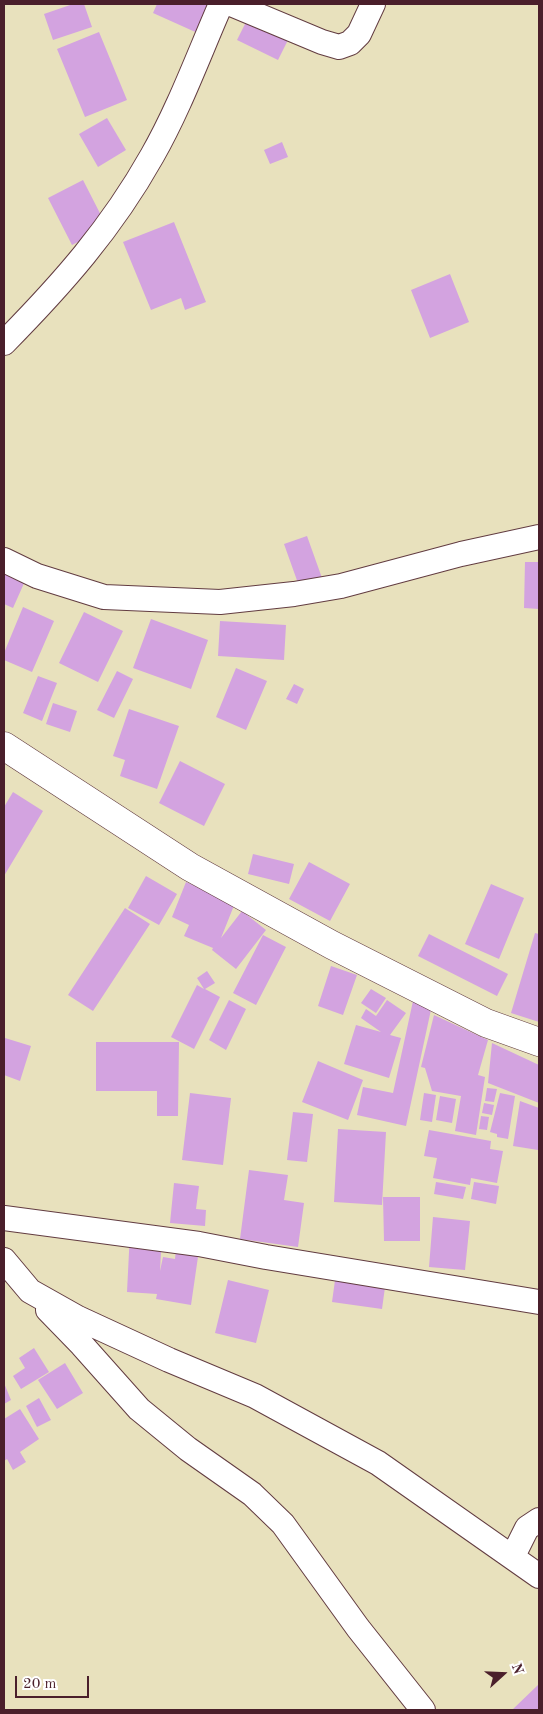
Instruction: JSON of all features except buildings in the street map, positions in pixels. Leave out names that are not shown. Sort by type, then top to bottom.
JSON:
[{"type":"street","points":[[4,343],[66,278],[104,232],[134,186],[172,118],[221,4]]},
{"type":"street","points":[[231,4],[322,42],[339,47],[350,43],[359,34],[373,4]]},
{"type":"street","points":[[4,560],[37,576],[104,597],[220,602],[294,594],[341,586],[461,554],[539,537]]},
{"type":"street","points":[[4,746],[190,867],[332,945],[478,1019],[539,1042]]},
{"type":"street","points":[[4,1218],[199,1244],[275,1259],[539,1302]]},
{"type":"street","points":[[4,1260],[30,1291],[82,1345],[139,1409],[188,1449],[252,1494],[282,1524],[358,1628],[423,1710]]},
{"type":"street","points":[[30,1291],[94,1326],[254,1396],[378,1463],[539,1576]]},
{"type":"street","points":[[513,1556],[527,1528],[539,1520]]}]
